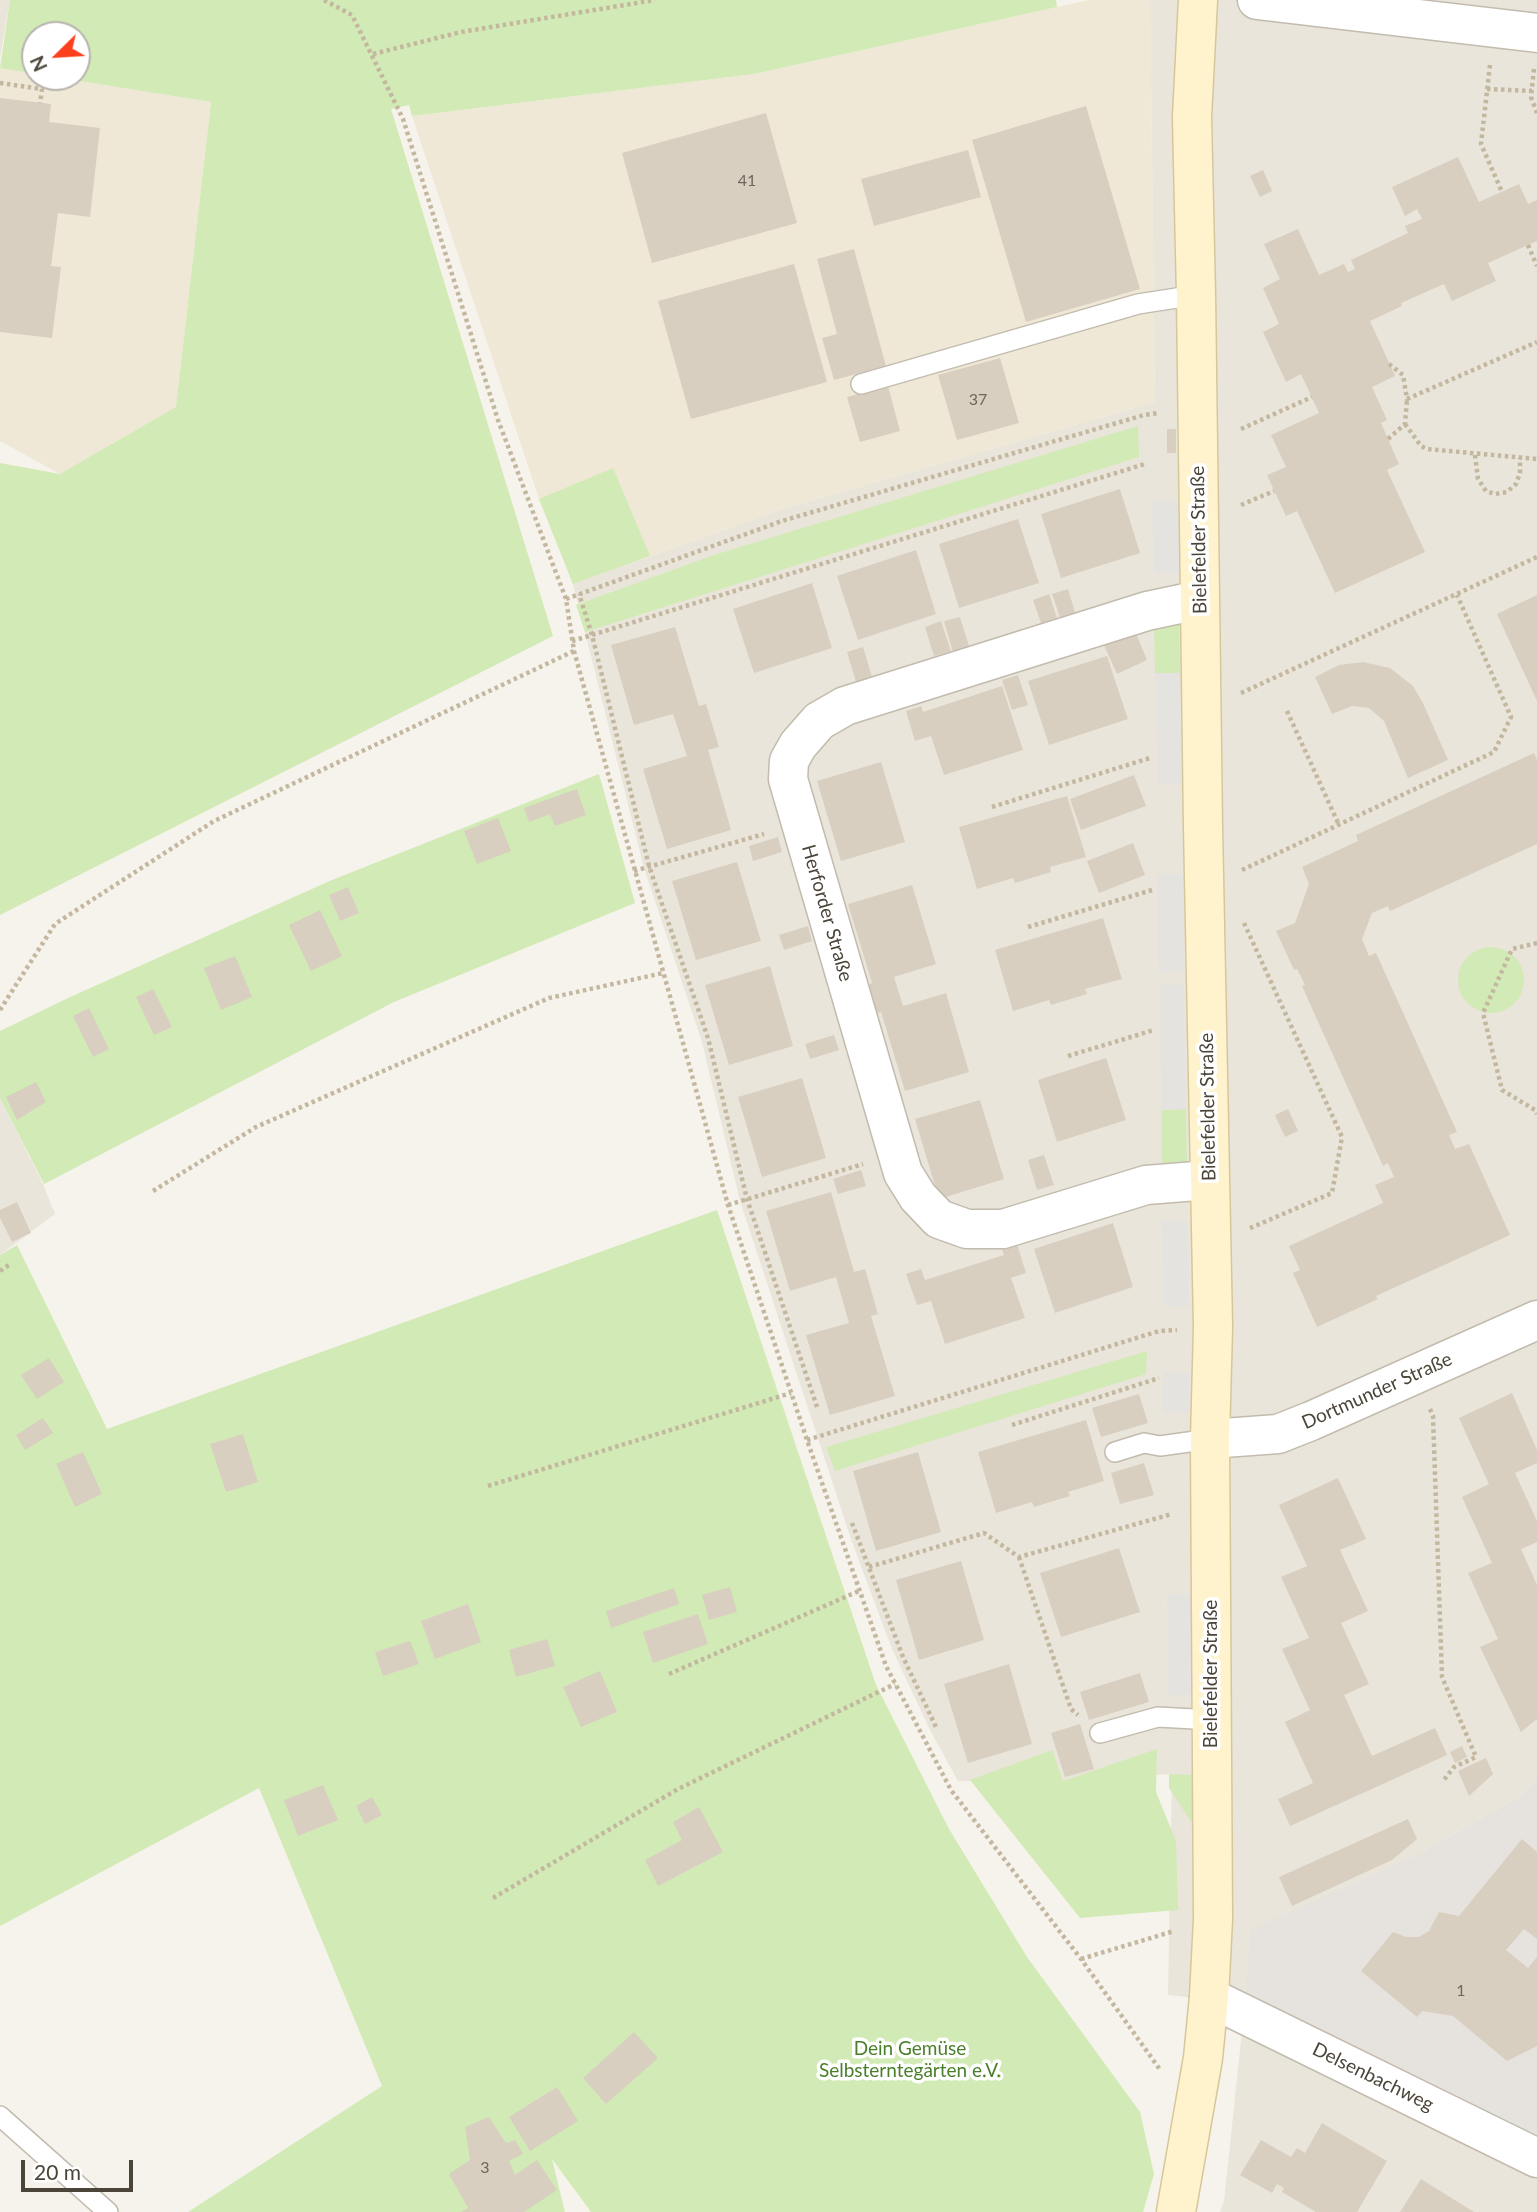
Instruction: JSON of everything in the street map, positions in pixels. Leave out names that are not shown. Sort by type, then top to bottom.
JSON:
[{"type":"street","name":"Bielefelder Straße","points":[[1176,2212],[1194,2118],[1209,1997],[1213,1919],[1210,1439],[1213,1327],[1192,117],[1198,0]]},
{"type":"street","points":[[1257,0],[1493,28],[1536,48]]},
{"type":"street","name":"Herforder Straße","points":[[1199,600],[1147,611],[845,706],[819,721],[799,745],[789,761],[788,779],[903,1173],[918,1197],[939,1219],[967,1229],[1003,1229],[1146,1185],[1209,1180]]},
{"type":"street","name":"Dortmunder Straße","points":[[1210,1439],[1278,1434],[1537,1320]]},
{"type":"street","name":"Delsenbachweg","points":[[1209,1997],[1537,2158]]},
{"type":"lane","points":[[861,384],[1138,304],[1196,295]]},
{"type":"lane","points":[[1115,1452],[1143,1443],[1160,1446],[1210,1439]]},
{"type":"lane","points":[[1100,1733],[1158,1717],[1212,1720]]},
{"type":"lane","points":[[0,2116],[108,2212]]},
{"type":"path","points":[[324,0],[352,15],[403,119],[498,419],[566,599],[574,651],[729,1205],[886,1666],[951,1790],[1082,1959],[1194,2118]]},
{"type":"path","points":[[373,54],[461,32],[655,0]]},
{"type":"path","points":[[1493,28],[1481,144],[1502,192]]},
{"type":"path","points":[[1536,48],[1531,97],[1537,113]]},
{"type":"path","points":[[0,83],[42,89],[40,103]]},
{"type":"path","points":[[1488,89],[1532,91]]},
{"type":"path","points":[[1528,245],[1537,266]]},
{"type":"path","points":[[1407,399],[1537,342]]},
{"type":"path","points":[[1389,364],[1403,375],[1407,399],[1405,424],[1421,446],[1475,455],[1537,459]]},
{"type":"path","points":[[1241,429],[1312,397]]},
{"type":"path","points":[[566,599],[782,521],[1144,415],[1198,410]]},
{"type":"path","points":[[1388,439],[1405,424]]},
{"type":"path","points":[[1475,455],[1478,478],[1486,491],[1495,494],[1507,492],[1516,484],[1520,473],[1520,458]]},
{"type":"path","points":[[1241,505],[1274,491]]},
{"type":"path","points":[[1241,693],[1537,557]]},
{"type":"path","points":[[572,641],[592,635],[579,594]]},
{"type":"path","points":[[1242,870],[1494,752],[1511,717],[1457,595]]},
{"type":"path","points":[[0,1010],[55,924],[214,821],[574,651]]},
{"type":"path","points":[[1287,711],[1339,825]]},
{"type":"path","points":[[992,807],[1150,758]]},
{"type":"path","points":[[634,871],[801,824]]},
{"type":"path","points":[[1028,927],[1152,890]]},
{"type":"path","points":[[1242,919],[1342,1137],[1332,1194],[1243,1231]]},
{"type":"path","points":[[1536,1110],[1502,1090],[1483,1013],[1512,949],[1537,943]]},
{"type":"path","points":[[153,1192],[256,1127],[549,998],[663,973]]},
{"type":"path","points":[[1068,1056],[1154,1030]]},
{"type":"path","points":[[729,1205],[897,1153]]},
{"type":"path","points":[[0,1271],[9,1265]]},
{"type":"path","points":[[807,1440],[1159,1331],[1213,1327]]},
{"type":"path","points":[[1416,1374],[1433,1416],[1442,1677],[1476,1757],[1454,1767],[1443,1781]]},
{"type":"path","points":[[1012,1425],[1159,1378]]},
{"type":"path","points":[[488,1486],[791,1393]]},
{"type":"path","points":[[1019,1557],[1210,1504]]},
{"type":"path","points":[[852,1523],[903,1657],[936,1727]]},
{"type":"path","points":[[869,1567],[984,1533],[1019,1557],[1071,1709],[1100,1733]]},
{"type":"path","points":[[668,1674],[859,1591]]},
{"type":"path","points":[[493,1898],[677,1789],[895,1684]]},
{"type":"path","points":[[1082,1959],[1213,1919]]},
{"type":"shaded area","points":[[0,0],[10,0],[0,58]]},
{"type":"shaded area","points":[[1089,0],[1150,0],[1155,402],[785,508],[573,584],[539,499],[412,116],[754,74]]},
{"type":"shaded area","points":[[1150,0],[1537,0],[1537,1779],[1519,1797],[1422,1852],[1252,1929],[1537,2174],[1537,2212],[1220,2212],[1224,2201],[1245,2003],[1168,1995],[1172,1774],[1062,1781],[958,1781],[931,1732],[892,1649],[851,1539],[740,1201],[702,1042],[644,868],[573,584],[785,508],[1155,402]]},
{"type":"shaded area","points":[[0,68],[21,72],[21,91],[91,91],[91,83],[211,102],[176,408],[60,474],[0,441]]},
{"type":"shaded area","points":[[1152,501],[1178,501],[1180,573],[1154,573]]},
{"type":"shaded area","points":[[1155,673],[1180,673],[1182,784],[1158,785]]},
{"type":"shaded area","points":[[1157,874],[1183,874],[1184,971],[1159,972]]},
{"type":"shaded area","points":[[1159,985],[1184,985],[1186,1109],[1162,1110]]},
{"type":"shaded area","points":[[0,1098],[55,1214],[0,1255]]},
{"type":"shaded area","points":[[1162,1221],[1187,1221],[1189,1306],[1164,1306]]},
{"type":"shaded area","points":[[1163,1372],[1189,1373],[1189,1413],[1163,1413]]},
{"type":"shaded area","points":[[1167,1594],[1192,1594],[1193,1695],[1168,1695]]},
{"type":"shaded area","points":[[1537,1779],[1537,2173],[1245,2003],[1251,1929],[1422,1852],[1519,1797]]},
{"type":"green space","points":[[10,0],[1056,0],[1057,7],[754,74],[412,116],[409,105],[391,109],[553,636],[0,915],[0,463],[60,474],[176,407],[211,102],[91,83],[91,21],[21,21],[21,72],[0,68]]},
{"type":"green space","points":[[1138,426],[1139,457],[585,632],[576,605],[714,555]]},
{"type":"green space","points":[[613,468],[650,556],[573,584],[539,499]]},
{"type":"green space","points":[[1154,624],[1179,624],[1180,673],[1155,673]]},
{"type":"green space","points":[[599,774],[635,903],[394,1002],[44,1184],[0,1098],[0,1031],[332,880]]},
{"type":"green space","points":[[1485,947],[1497,947],[1509,952],[1519,962],[1524,980],[1522,993],[1509,1008],[1497,1013],[1485,1013],[1473,1008],[1463,998],[1458,986],[1458,974],[1463,962],[1473,952]]},
{"type":"green space","points":[[1186,1109],[1187,1165],[1162,1165],[1162,1110]]},
{"type":"green space","name":"Dein Gemüse Selbsterntegärten e.V.","points":[[717,1210],[876,1685],[949,1829],[1027,1957],[1140,2112],[1154,2174],[1143,2212],[591,2212],[552,2159],[565,2212],[188,2212],[382,2086],[259,1788],[0,1926],[0,1255],[17,1245],[107,1429]]},
{"type":"green space","points":[[1147,1351],[1146,1374],[835,1471],[826,1447]]},
{"type":"green space","points":[[1157,1749],[1156,1792],[1176,1841],[1178,1910],[1080,1918],[970,1780],[1052,1750],[1063,1781]]},
{"type":"green space","points":[[1169,1774],[1195,1775],[1194,1826],[1169,1788]]},
{"type":"building","points":[[0,98],[51,104],[49,122],[100,128],[90,217],[58,213],[51,266],[61,267],[52,338],[0,332]]},
{"type":"building","points":[[1086,106],[1140,289],[1026,322],[972,140]]},
{"type":"building","points":[[766,113],[797,223],[652,263],[622,153]]},
{"type":"building","points":[[968,150],[981,197],[874,226],[861,179]]},
{"type":"building","points":[[1458,157],[1479,202],[1519,184],[1528,204],[1537,200],[1537,241],[1488,263],[1496,281],[1452,301],[1444,284],[1401,303],[1402,306],[1370,321],[1395,376],[1372,387],[1387,420],[1381,423],[1399,464],[1387,470],[1425,552],[1335,593],[1297,511],[1286,516],[1267,475],[1286,467],[1271,435],[1319,413],[1301,374],[1286,382],[1263,332],[1279,324],[1263,288],[1280,279],[1264,244],[1298,229],[1319,275],[1344,264],[1348,272],[1355,269],[1351,260],[1408,233],[1405,226],[1422,219],[1417,209],[1405,216],[1392,187]]},
{"type":"building","points":[[1263,170],[1272,191],[1260,197],[1250,176]]},
{"type":"building","points":[[854,249],[886,366],[834,380],[822,338],[837,334],[817,259]]},
{"type":"building","points":[[794,264],[827,382],[691,419],[658,301]]},
{"type":"building","points":[[1000,358],[1019,423],[957,440],[938,375]]},
{"type":"building","points":[[888,386],[900,431],[860,442],[847,397]]},
{"type":"building","points":[[1167,429],[1176,429],[1176,453],[1167,453]]},
{"type":"building","points":[[1120,489],[1140,553],[1061,578],[1041,514]]},
{"type":"building","points":[[1018,519],[1039,583],[959,608],[939,544]]},
{"type":"building","points":[[916,550],[936,614],[858,640],[837,576]]},
{"type":"building","points":[[812,583],[832,648],[754,673],[733,609]]},
{"type":"building","points":[[1068,589],[1077,619],[1062,623],[1052,594]]},
{"type":"building","points":[[1049,594],[1059,624],[1043,629],[1033,600]]},
{"type":"building","points":[[1537,595],[1537,701],[1497,614]]},
{"type":"building","points":[[960,617],[969,646],[953,652],[944,621]]},
{"type":"building","points":[[941,621],[951,651],[934,656],[925,627]]},
{"type":"building","points":[[675,627],[699,706],[706,704],[719,747],[708,750],[731,830],[667,849],[643,769],[687,756],[673,714],[634,725],[611,645]]},
{"type":"building","points":[[1135,631],[1147,660],[1117,674],[1104,645]]},
{"type":"building","points":[[863,647],[872,677],[856,682],[847,652]]},
{"type":"building","points":[[1107,656],[1128,719],[1049,745],[1028,681]]},
{"type":"building","points":[[1363,662],[1390,668],[1413,686],[1448,760],[1408,778],[1384,721],[1369,708],[1352,706],[1332,714],[1315,677],[1339,665]]},
{"type":"building","points":[[1018,675],[1028,705],[1012,710],[1002,680]]},
{"type":"building","points":[[1002,686],[1023,750],[944,775],[931,736],[915,741],[906,711],[921,706],[923,712]]},
{"type":"building","points":[[1534,753],[1537,760],[1537,844],[1390,911],[1388,906],[1372,913],[1362,939],[1369,956],[1376,953],[1457,1132],[1449,1135],[1455,1149],[1469,1144],[1510,1235],[1376,1296],[1378,1299],[1317,1327],[1293,1273],[1300,1270],[1289,1246],[1383,1203],[1375,1185],[1394,1177],[1388,1163],[1383,1166],[1302,986],[1305,985],[1297,969],[1294,970],[1276,931],[1295,923],[1309,884],[1302,867],[1358,841],[1356,835]]},
{"type":"building","points":[[881,762],[905,842],[841,861],[817,781]]},
{"type":"building","points":[[1134,775],[1146,806],[1081,830],[1070,799]]},
{"type":"building","points":[[577,789],[586,815],[555,826],[550,814],[529,822],[524,808]]},
{"type":"building","points":[[1067,796],[1086,857],[1050,867],[1051,872],[1015,883],[1013,878],[977,889],[959,827]]},
{"type":"building","points":[[498,818],[511,851],[477,864],[464,831]]},
{"type":"building","points":[[778,837],[782,852],[753,861],[749,846]]},
{"type":"building","points":[[1133,843],[1145,875],[1099,893],[1087,861]]},
{"type":"building","points":[[737,862],[761,941],[696,960],[672,881]]},
{"type":"building","points":[[912,885],[936,964],[894,977],[903,1006],[946,993],[969,1072],[905,1091],[881,1012],[874,1014],[865,986],[872,983],[848,904]]},
{"type":"building","points":[[348,887],[359,913],[340,921],[329,895]]},
{"type":"building","points":[[320,910],[342,956],[311,971],[289,925]]},
{"type":"building","points":[[1103,918],[1122,979],[1085,989],[1087,994],[1051,1005],[1049,1000],[1013,1011],[995,950]]},
{"type":"building","points":[[808,926],[812,941],[784,950],[779,935]]},
{"type":"building","points":[[235,956],[252,997],[221,1010],[204,968]]},
{"type":"building","points":[[770,966],[793,1046],[729,1065],[705,985]]},
{"type":"building","points":[[153,989],[172,1027],[154,1035],[136,997]]},
{"type":"building","points":[[89,1008],[109,1049],[93,1057],[73,1016]]},
{"type":"building","points":[[834,1035],[839,1050],[810,1059],[805,1044]]},
{"type":"building","points":[[1106,1058],[1126,1120],[1057,1142],[1038,1080]]},
{"type":"building","points":[[802,1078],[826,1158],[762,1177],[738,1097]]},
{"type":"building","points":[[36,1082],[46,1102],[17,1120],[6,1097]]},
{"type":"building","points":[[980,1100],[1004,1179],[939,1199],[915,1119]]},
{"type":"building","points":[[1288,1109],[1298,1131],[1285,1137],[1275,1115]]},
{"type":"building","points":[[1044,1155],[1054,1185],[1037,1190],[1028,1160]]},
{"type":"building","points":[[861,1170],[866,1186],[838,1194],[833,1179]]},
{"type":"building","points":[[831,1192],[854,1272],[865,1269],[878,1314],[871,1316],[895,1396],[830,1415],[806,1335],[849,1323],[836,1277],[790,1291],[766,1211]]},
{"type":"building","points":[[17,1202],[31,1233],[12,1242],[0,1218],[0,1210]]},
{"type":"building","points":[[1113,1223],[1133,1287],[1055,1313],[1034,1249]]},
{"type":"building","points":[[1017,1244],[1026,1273],[1011,1278],[1025,1318],[945,1344],[931,1301],[917,1305],[906,1274],[921,1269],[925,1280],[1004,1255],[1002,1249]]},
{"type":"building","points":[[49,1358],[64,1382],[37,1399],[21,1375]]},
{"type":"building","points":[[1512,1393],[1537,1450],[1537,1463],[1515,1473],[1537,1521],[1537,1542],[1521,1549],[1537,1585],[1537,1719],[1521,1732],[1480,1647],[1498,1639],[1468,1573],[1492,1563],[1462,1497],[1489,1484],[1459,1418]]},
{"type":"building","points":[[1139,1394],[1148,1423],[1101,1437],[1092,1408]]},
{"type":"building","points":[[43,1418],[53,1433],[25,1450],[16,1435]]},
{"type":"building","points":[[1086,1420],[1104,1481],[1068,1492],[1070,1496],[1034,1507],[1032,1502],[996,1513],[978,1452]]},
{"type":"building","points":[[243,1434],[258,1482],[226,1492],[210,1444]]},
{"type":"building","points":[[83,1452],[102,1494],[75,1507],[56,1464]]},
{"type":"building","points":[[918,1452],[941,1532],[876,1551],[853,1471]]},
{"type":"building","points":[[1144,1463],[1154,1495],[1120,1504],[1111,1473]]},
{"type":"building","points":[[1338,1478],[1366,1539],[1340,1550],[1368,1611],[1341,1623],[1369,1684],[1344,1695],[1372,1756],[1435,1728],[1447,1755],[1290,1826],[1278,1799],[1313,1783],[1285,1722],[1310,1710],[1282,1649],[1309,1638],[1281,1577],[1307,1566],[1279,1505]]},
{"type":"building","points":[[1119,1548],[1140,1612],[1061,1637],[1040,1573]]},
{"type":"building","points":[[961,1561],[984,1640],[919,1660],[896,1580]]},
{"type":"building","points":[[730,1587],[737,1612],[709,1620],[702,1595]]},
{"type":"building","points":[[674,1588],[679,1604],[611,1628],[606,1611]]},
{"type":"building","points":[[468,1604],[481,1642],[435,1659],[421,1621]]},
{"type":"building","points":[[698,1614],[708,1644],[653,1663],[643,1632]]},
{"type":"building","points":[[547,1639],[555,1666],[516,1677],[509,1650]]},
{"type":"building","points":[[410,1641],[419,1664],[383,1676],[375,1652]]},
{"type":"building","points":[[1009,1664],[1032,1744],[968,1763],[944,1684]]},
{"type":"building","points":[[600,1671],[617,1712],[581,1727],[563,1687]]},
{"type":"building","points":[[1140,1673],[1149,1702],[1089,1720],[1080,1692]]},
{"type":"building","points":[[1080,1724],[1094,1769],[1065,1777],[1051,1733]]},
{"type":"building","points":[[1462,1746],[1467,1757],[1455,1763],[1450,1752]]},
{"type":"building","points":[[1486,1758],[1493,1774],[1469,1796],[1458,1771]]},
{"type":"building","points":[[323,1785],[338,1820],[298,1836],[284,1800]]},
{"type":"building","points":[[372,1797],[382,1815],[365,1824],[356,1806]]},
{"type":"building","points":[[699,1807],[723,1852],[658,1886],[645,1860],[682,1840],[673,1822]]},
{"type":"building","points":[[1408,1819],[1417,1839],[1392,1860],[1292,1906],[1279,1877]]},
{"type":"building","points":[[1522,1839],[1537,1852],[1537,1939],[1524,1929],[1506,1950],[1528,1968],[1537,1957],[1537,2046],[1507,2061],[1453,2016],[1422,2011],[1417,2017],[1361,1971],[1393,1932],[1406,1937],[1419,1937],[1429,1931],[1439,1912],[1459,1916]]},
{"type":"building","points":[[634,2032],[658,2058],[606,2104],[583,2078]]},
{"type":"building","points":[[557,2087],[578,2121],[530,2151],[509,2117]]},
{"type":"building","points":[[489,2117],[506,2143],[515,2140],[523,2154],[509,2161],[515,2175],[537,2160],[557,2190],[524,2212],[461,2212],[468,2208],[449,2174],[470,2160],[465,2127]]},
{"type":"building","points":[[1322,2123],[1387,2161],[1357,2212],[1316,2212],[1282,2192],[1284,2188],[1277,2184],[1272,2193],[1240,2175],[1261,2140],[1291,2157],[1297,2148],[1305,2153]]},
{"type":"building","points":[[1421,2179],[1474,2212],[1400,2212]]}]
